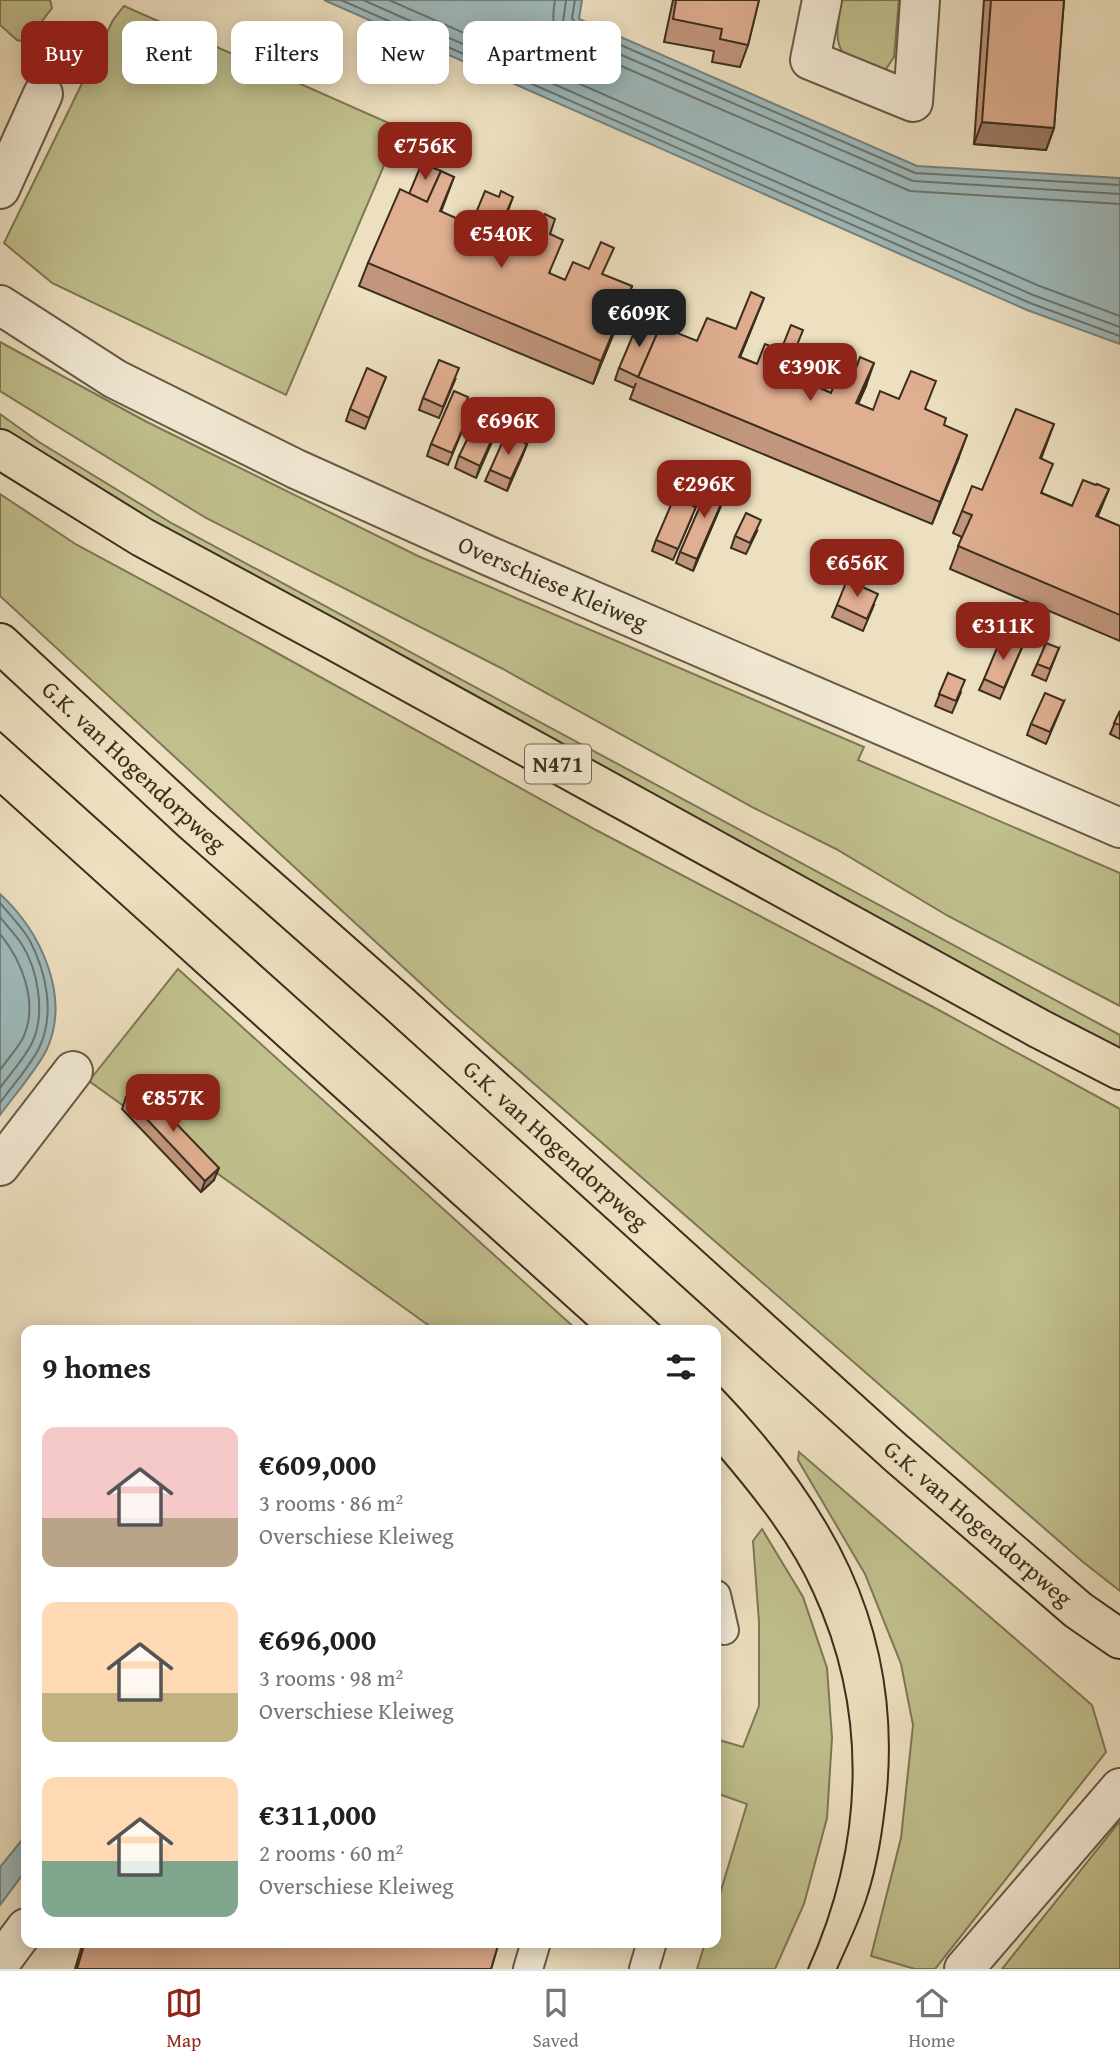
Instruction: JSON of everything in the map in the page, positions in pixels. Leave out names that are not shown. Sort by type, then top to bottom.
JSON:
[{"type":"main road","name":"N471","points":[[0,449],[142,537],[1026,1022],[1120,1070]]},
{"type":"main road","name":"G.K. van Hogendorpweg","points":[[0,643],[193,822],[396,1001],[895,1452],[1078,1609],[1120,1639]]},
{"type":"street","points":[[822,0],[810,60],[913,102],[920,0]]},
{"type":"street","points":[[0,189],[43,94]]},
{"type":"street","name":"Overschiese Kleiweg","points":[[0,305],[115,379],[296,469],[489,556],[1120,828]]},
{"type":"street","points":[[0,1166],[73,1071]]},
{"type":"street","points":[[964,1969],[1120,1788]]},
{"type":"street","points":[[0,1963],[21,1935]]},
{"type":"lane","points":[[721,1617],[724,1630]]},
{"type":"lane","points":[[528,1969],[534,1948]]},
{"type":"lane","points":[[643,1969],[650,1948]]},
{"type":"green space","points":[[0,0],[50,0],[52,8],[42,21],[21,21],[21,41],[0,25]]},
{"type":"green space","points":[[841,0],[899,0],[894,57],[886,69],[863,66],[849,60],[843,53],[839,46],[837,29]]},
{"type":"green space","points":[[124,6],[158,21],[122,21],[122,84],[217,84],[217,47],[231,53],[231,84],[300,84],[400,128],[286,395],[52,283],[4,243],[82,84],[108,84],[108,30]]},
{"type":"green space","points":[[0,342],[147,422],[418,556],[864,747],[858,760],[1120,873],[1120,1006],[948,916],[836,849],[754,808],[503,669],[206,518],[0,391]]},
{"type":"green space","points":[[0,414],[39,442],[173,524],[1120,1035],[1120,1055],[348,636],[0,435]]},
{"type":"green space","points":[[0,494],[77,545],[596,830],[935,1008],[1120,1109],[1120,1591],[1083,1562],[453,1013],[0,596]]},
{"type":"green space","points":[[178,969],[571,1325],[428,1325],[89,1081]]},
{"type":"green space","points":[[799,1452],[1092,1705],[1106,1752],[935,1969],[915,1969],[871,1956],[901,1838],[913,1725],[901,1664],[865,1574],[798,1460]]},
{"type":"green space","points":[[762,1529],[803,1597],[827,1668],[832,1738],[827,1818],[804,1904],[775,1969],[697,1969],[703,1948],[721,1948],[721,1890],[747,1804],[721,1795],[721,1740],[743,1747],[759,1706],[759,1622],[753,1541]]},
{"type":"green space","points":[[1120,1821],[1120,1969],[1002,1969]]},
{"type":"water","points":[[324,0],[582,0],[579,19],[584,21],[463,21],[463,61],[449,55],[449,21],[372,21]]},
{"type":"water","points":[[621,37],[917,166],[1120,178],[1120,344],[1027,310],[514,84],[621,84]]},
{"type":"water","points":[[0,894],[28,926],[39,945],[48,965],[55,1007],[54,1028],[43,1057],[0,1115]]},
{"type":"water","points":[[21,1841],[21,1877],[0,1905],[0,1867]]},
{"type":"building","points":[[676,0],[759,0],[748,45],[720,39],[722,29],[673,19]]},
{"type":"building","points":[[991,0],[1064,0],[1054,128],[982,122]]},
{"type":"building","points":[[422,163],[441,171],[427,202],[409,194]]},
{"type":"building","points":[[441,171],[454,177],[440,211],[471,225],[485,191],[499,197],[501,191],[513,197],[498,232],[531,246],[545,214],[555,219],[550,234],[563,240],[549,273],[565,280],[573,262],[589,269],[601,242],[614,248],[602,274],[632,286],[601,361],[368,263],[400,189],[427,202]]},
{"type":"building","points":[[751,292],[764,298],[739,357],[757,364],[765,344],[781,350],[791,325],[803,330],[793,355],[823,367],[815,386],[831,393],[838,374],[852,379],[860,357],[874,363],[856,403],[873,410],[880,391],[899,399],[911,371],[936,381],[925,409],[946,418],[944,425],[967,435],[940,502],[638,377],[660,326],[697,341],[707,318],[736,329]]},
{"type":"building","points":[[639,321],[659,329],[638,377],[619,368]]},
{"type":"building","points":[[439,360],[459,368],[443,407],[423,398]]},
{"type":"building","points":[[367,368],[386,377],[369,418],[350,409]]},
{"type":"building","points":[[454,391],[468,397],[464,409],[470,412],[452,453],[431,444]]},
{"type":"building","points":[[1016,409],[1054,424],[1040,458],[1053,464],[1041,493],[1072,506],[1083,480],[1109,489],[1096,516],[1120,526],[1120,615],[958,546],[972,515],[962,511],[972,486],[982,490]]},
{"type":"building","points":[[476,421],[496,430],[480,466],[459,456]]},
{"type":"building","points":[[506,434],[527,444],[511,479],[490,470]]},
{"type":"building","points":[[711,481],[728,488],[697,559],[680,552]]},
{"type":"building","points":[[674,498],[696,507],[678,549],[656,540]]},
{"type":"building","points":[[746,513],[761,520],[750,543],[735,536]]},
{"type":"building","points":[[847,580],[878,594],[867,619],[837,605]]},
{"type":"building","points":[[1002,636],[1023,645],[1004,688],[984,679]]},
{"type":"building","points":[[1046,643],[1059,648],[1050,669],[1037,664]]},
{"type":"building","points":[[948,673],[965,680],[956,701],[939,694]]},
{"type":"building","points":[[1045,693],[1064,701],[1050,732],[1031,724]]},
{"type":"building","points":[[1120,711],[1120,725],[1114,723]]},
{"type":"building","points":[[140,1086],[219,1168],[205,1181],[126,1097]]},
{"type":"building","points":[[83,1948],[497,1948],[491,1969],[77,1969]]},
{"type":"tram line","points":[[0,732],[660,1325]]},
{"type":"tram line","points":[[0,795],[587,1325]]},
{"type":"tram line","points":[[721,1388],[792,1472],[824,1519],[849,1567],[869,1618],[883,1672],[889,1729],[887,1790],[882,1832],[866,1900],[837,1969]]},
{"type":"tram line","points":[[721,1458],[769,1519],[804,1573],[831,1639],[844,1686],[851,1733],[849,1829],[840,1876],[808,1969]]}]
